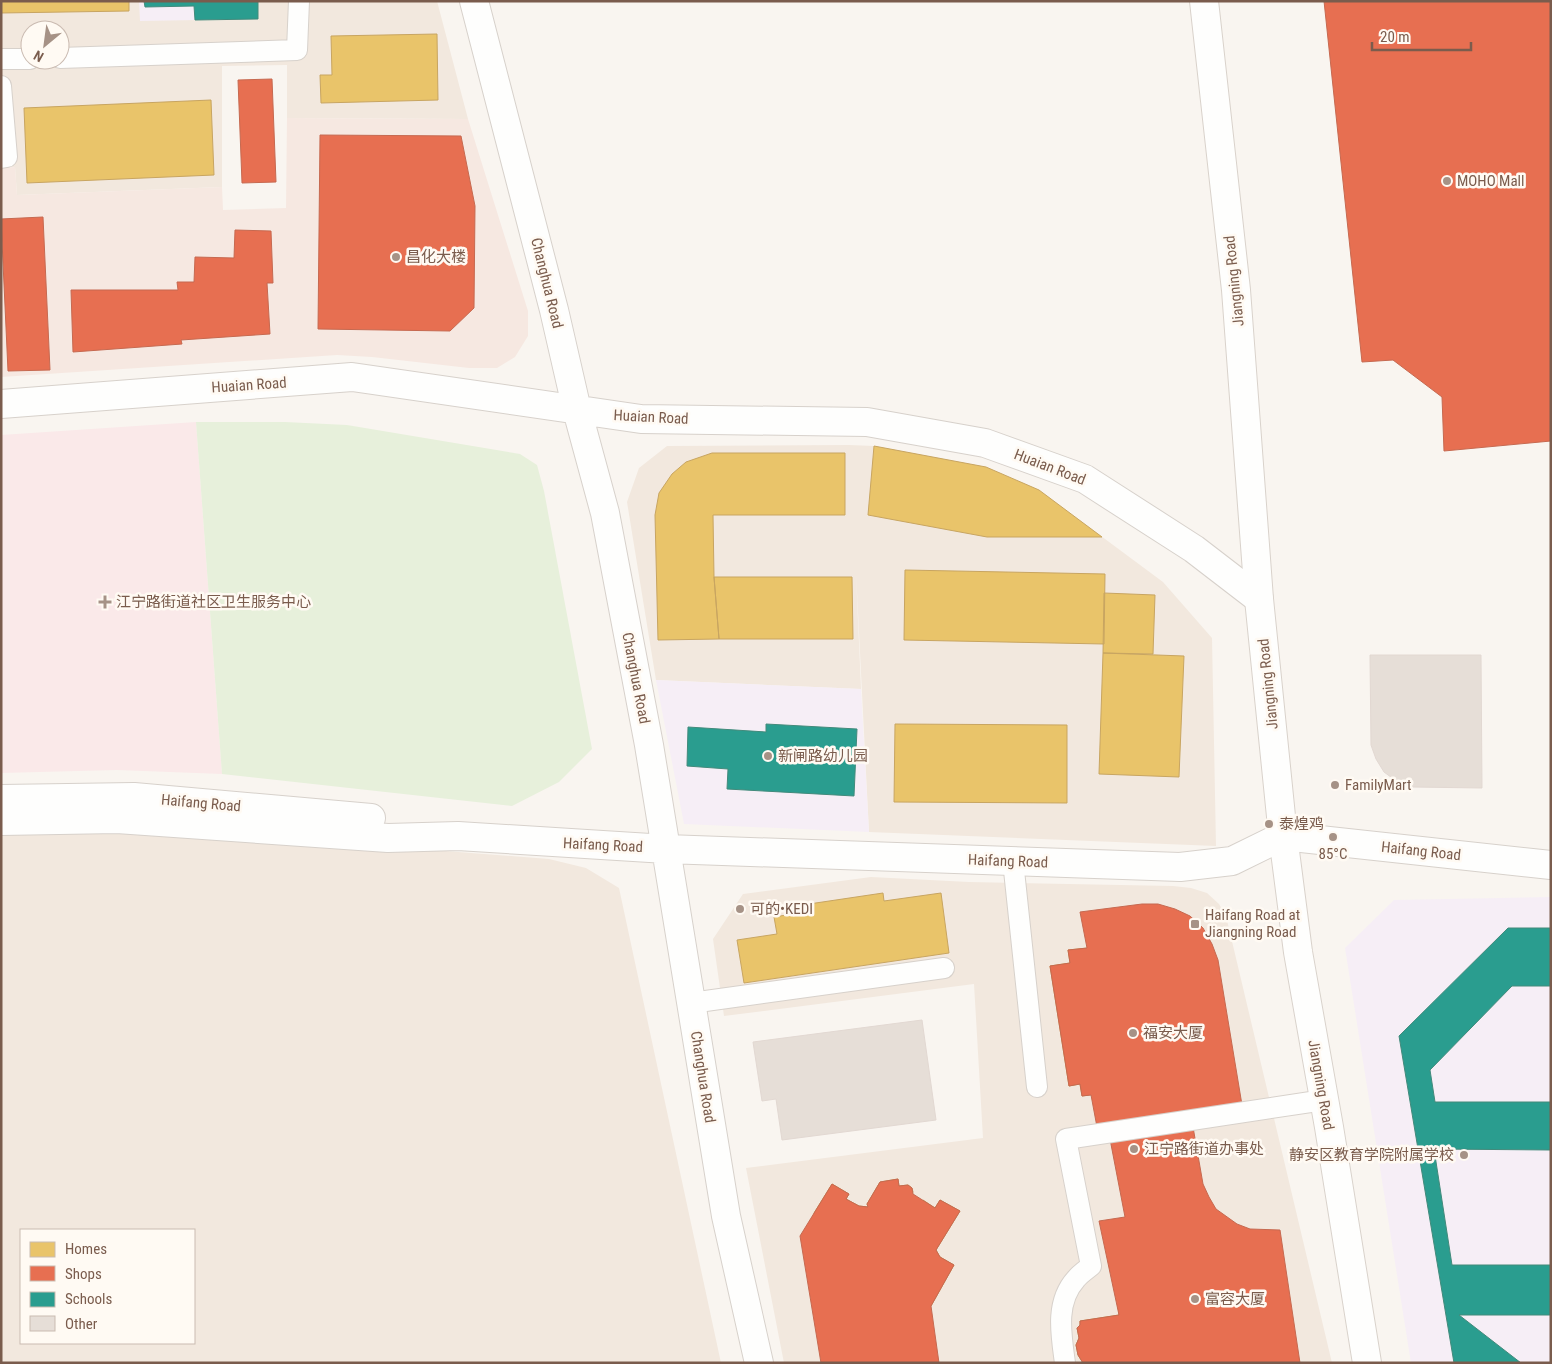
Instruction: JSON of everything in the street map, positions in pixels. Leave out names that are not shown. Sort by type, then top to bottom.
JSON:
[{"type":"street","name":"Changhua Road","points":[[474,1],[554,310],[577,410],[605,513],[649,745],[726,1216],[759,1363]]},
{"type":"street","name":"Jiangning Road","points":[[1204,1],[1236,290],[1259,599],[1283,836],[1298,952],[1367,1363]]},
{"type":"street","name":"Huaian Road","points":[[1,404],[352,377],[641,419],[867,422],[985,443],[1085,479],[1194,550],[1259,599]]},
{"type":"street","name":"Haifang Road","points":[[1,799],[144,798],[377,818],[458,836]]},
{"type":"street","name":"Haifang Road","points":[[1,820],[117,819],[388,838],[458,836],[666,849],[1180,867],[1232,861],[1283,836],[1551,865]]},
{"type":"lane","points":[[70,58],[297,50],[299,1]]},
{"type":"lane","points":[[1,59],[20,58]]},
{"type":"lane","points":[[1,86],[8,157],[1,158]]},
{"type":"lane","points":[[1013,861],[1037,1087]]},
{"type":"lane","points":[[691,1003],[944,968]]},
{"type":"lane","points":[[1065,1363],[1060,1330],[1061,1309],[1067,1290],[1077,1277],[1091,1266],[1066,1139],[1324,1100]]},
{"type":"shaded area","points":[[1,1],[437,1],[468,119],[287,118],[287,65],[222,66],[222,187],[17,195],[15,167],[1,168]]},
{"type":"shaded area","points":[[139,1],[258,1],[258,19],[140,21]]},
{"type":"shaded area","points":[[287,118],[468,119],[528,311],[528,336],[515,357],[497,368],[469,368],[337,355],[1,377],[1,168],[15,167],[17,195],[222,187],[223,210],[286,208]]},
{"type":"shaded area","name":"江宁路街道社区卫生服务中心","points":[[196,422],[222,774],[117,770],[1,773],[1,435]]},
{"type":"shaded area","points":[[667,446],[874,446],[986,467],[1039,490],[1163,582],[1212,638],[1216,846],[869,832],[856,573],[861,689],[656,680],[627,502],[639,468]]},
{"type":"shaded area","name":"新闸路幼儿园","points":[[656,680],[861,689],[869,832],[684,824]]},
{"type":"shaded area","points":[[135,827],[549,859],[586,868],[619,888],[721,1363],[1,1363],[1,832]]},
{"type":"shaded area","points":[[871,877],[969,882],[1173,886],[1191,888],[1207,893],[1219,904],[1226,916],[1332,1363],[784,1363],[746,1168],[983,1138],[974,984],[724,1016],[713,939],[743,894]]},
{"type":"shaded area","name":"静安区教育学院附属学校","points":[[1551,897],[1551,1363],[1411,1363],[1345,948],[1394,900]]},
{"type":"green space","points":[[196,422],[285,422],[347,425],[520,454],[537,465],[544,491],[592,749],[559,782],[512,806],[222,774]]},
{"type":"building: Homes","points":[[1,1],[129,1],[129,11],[1,13]]},
{"type":"building: Homes","points":[[437,34],[438,100],[321,103],[320,75],[332,75],[331,36]]},
{"type":"building: Homes","points":[[211,100],[214,175],[27,183],[24,108]]},
{"type":"building: Homes","points":[[874,446],[986,467],[1039,490],[1102,537],[987,537],[868,515]]},
{"type":"building: Homes","points":[[712,453],[845,453],[845,515],[713,515],[714,577],[719,639],[658,640],[655,515],[659,493],[672,474],[686,462]]},
{"type":"building: Homes","points":[[905,570],[1105,574],[1104,644],[904,640]]},
{"type":"building: Homes","points":[[714,577],[852,577],[853,639],[719,639]]},
{"type":"building: Homes","points":[[1104,593],[1155,595],[1153,654],[1103,653]]},
{"type":"building: Homes","points":[[1103,653],[1184,656],[1179,777],[1099,774]]},
{"type":"building: Homes","points":[[895,724],[1067,725],[1067,803],[894,802]]},
{"type":"building: Homes","points":[[883,893],[884,901],[941,893],[949,953],[744,983],[737,940],[777,934],[774,917],[811,911],[809,904]]},
{"type":"building: Homes","name":"福安大厦","points":[[1119,947],[1144,955],[1180,980],[1195,1001],[1203,1019],[1210,1048],[1200,1050],[1204,1078],[1082,1096],[1080,1084],[1069,1086],[1050,966],[1070,963],[1068,950]]},
{"type":"building: Homes","points":[[898,1179],[899,1186],[908,1185],[912,1188],[913,1192],[896,1222],[906,1227],[923,1200],[935,1208],[940,1200],[960,1211],[936,1250],[940,1257],[954,1265],[931,1306],[914,1297],[906,1311],[889,1301],[886,1307],[873,1313],[859,1304],[867,1291],[850,1280],[841,1293],[826,1284],[840,1260],[817,1247],[814,1213],[832,1184],[849,1194],[846,1199],[859,1206],[868,1207],[867,1204],[880,1182]]},
{"type":"building: Homes","name":"富容大厦","points":[[1156,1235],[1170,1237],[1180,1235],[1183,1238],[1187,1237],[1191,1257],[1205,1257],[1224,1265],[1235,1276],[1245,1294],[1265,1291],[1265,1295],[1269,1297],[1278,1324],[1276,1331],[1277,1340],[1274,1347],[1256,1350],[1256,1363],[1083,1363],[1078,1355],[1076,1345],[1079,1338],[1077,1328],[1080,1325],[1080,1321],[1119,1315],[1118,1305],[1121,1297],[1128,1289],[1138,1286],[1131,1248],[1134,1248],[1136,1243],[1146,1241]]},
{"type":"building: Shops","name":"MOHO Mall","points":[[1324,1],[1551,1],[1551,441],[1444,451],[1442,397],[1393,360],[1362,362]]},
{"type":"building: Shops","points":[[272,79],[276,182],[242,183],[238,80]]},
{"type":"building: Shops","name":"昌化大楼","points":[[320,135],[461,136],[475,206],[474,308],[450,331],[318,329]]},
{"type":"building: Shops","points":[[43,217],[50,370],[8,371],[1,219]]},
{"type":"building: Shops","points":[[235,230],[271,231],[273,283],[267,283],[270,334],[181,340],[182,344],[73,352],[71,290],[178,290],[177,282],[194,282],[195,257],[234,258]]},
{"type":"building: Shops","points":[[1142,904],[1158,904],[1190,916],[1203,928],[1212,944],[1218,960],[1242,1105],[1097,1127],[1091,1095],[1082,1096],[1080,1084],[1069,1086],[1050,966],[1070,963],[1068,950],[1087,948],[1080,912]]},
{"type":"building: Shops","points":[[1193,1127],[1203,1184],[1216,1209],[1237,1224],[1250,1229],[1280,1230],[1300,1363],[1083,1363],[1078,1355],[1076,1345],[1079,1338],[1077,1328],[1080,1325],[1080,1321],[1119,1315],[1099,1221],[1125,1217],[1110,1139]]},
{"type":"building: Shops","points":[[898,1179],[899,1186],[908,1185],[912,1188],[913,1194],[935,1208],[940,1200],[960,1211],[936,1250],[940,1257],[954,1265],[931,1306],[939,1363],[821,1363],[800,1236],[832,1184],[849,1194],[846,1199],[859,1206],[868,1207],[867,1204],[880,1182]]},
{"type":"building: Schools","points":[[144,1],[258,1],[258,19],[195,20],[194,6],[145,7]]},
{"type":"building: Schools","points":[[766,724],[857,729],[854,796],[727,789],[728,769],[687,766],[688,727],[766,732]]},
{"type":"building: Schools","points":[[1508,928],[1551,928],[1551,986],[1512,986],[1430,1070],[1435,1102],[1551,1102],[1551,1150],[1434,1149],[1452,1265],[1551,1265],[1551,1315],[1459,1315],[1521,1363],[1454,1363],[1399,1036]]},
{"type":"building: Other","points":[[1370,655],[1481,655],[1482,788],[1413,787],[1399,783],[1384,772],[1376,759],[1371,745]]},
{"type":"building: Other","points":[[922,1020],[936,1120],[782,1140],[776,1099],[762,1101],[753,1042]]},
{"type":"place","name":"MOHO Mall","points":[[1447,181]]},
{"type":"place","name":"昌化大楼","points":[[396,257]]},
{"type":"place","name":"江宁路街道社区卫生服务中心","points":[[105,602]]},
{"type":"place","name":"新闸路幼儿园","points":[[768,756]]},
{"type":"place","name":"FamilyMart","points":[[1335,785]]},
{"type":"place","name":"泰煌鸡","points":[[1269,824]]},
{"type":"place","name":"85°C","points":[[1333,837]]},
{"type":"place","name":"可的•KEDI","points":[[740,909]]},
{"type":"place","name":"Haifang Road at Jiangning Road","points":[[1195,924]]},
{"type":"place","name":"福安大厦","points":[[1133,1033]]},
{"type":"place","name":"江宁路街道办事处","points":[[1134,1149]]},
{"type":"place","name":"静安区教育学院附属学校","points":[[1464,1155]]},
{"type":"place","name":"富容大厦","points":[[1195,1299]]}]
